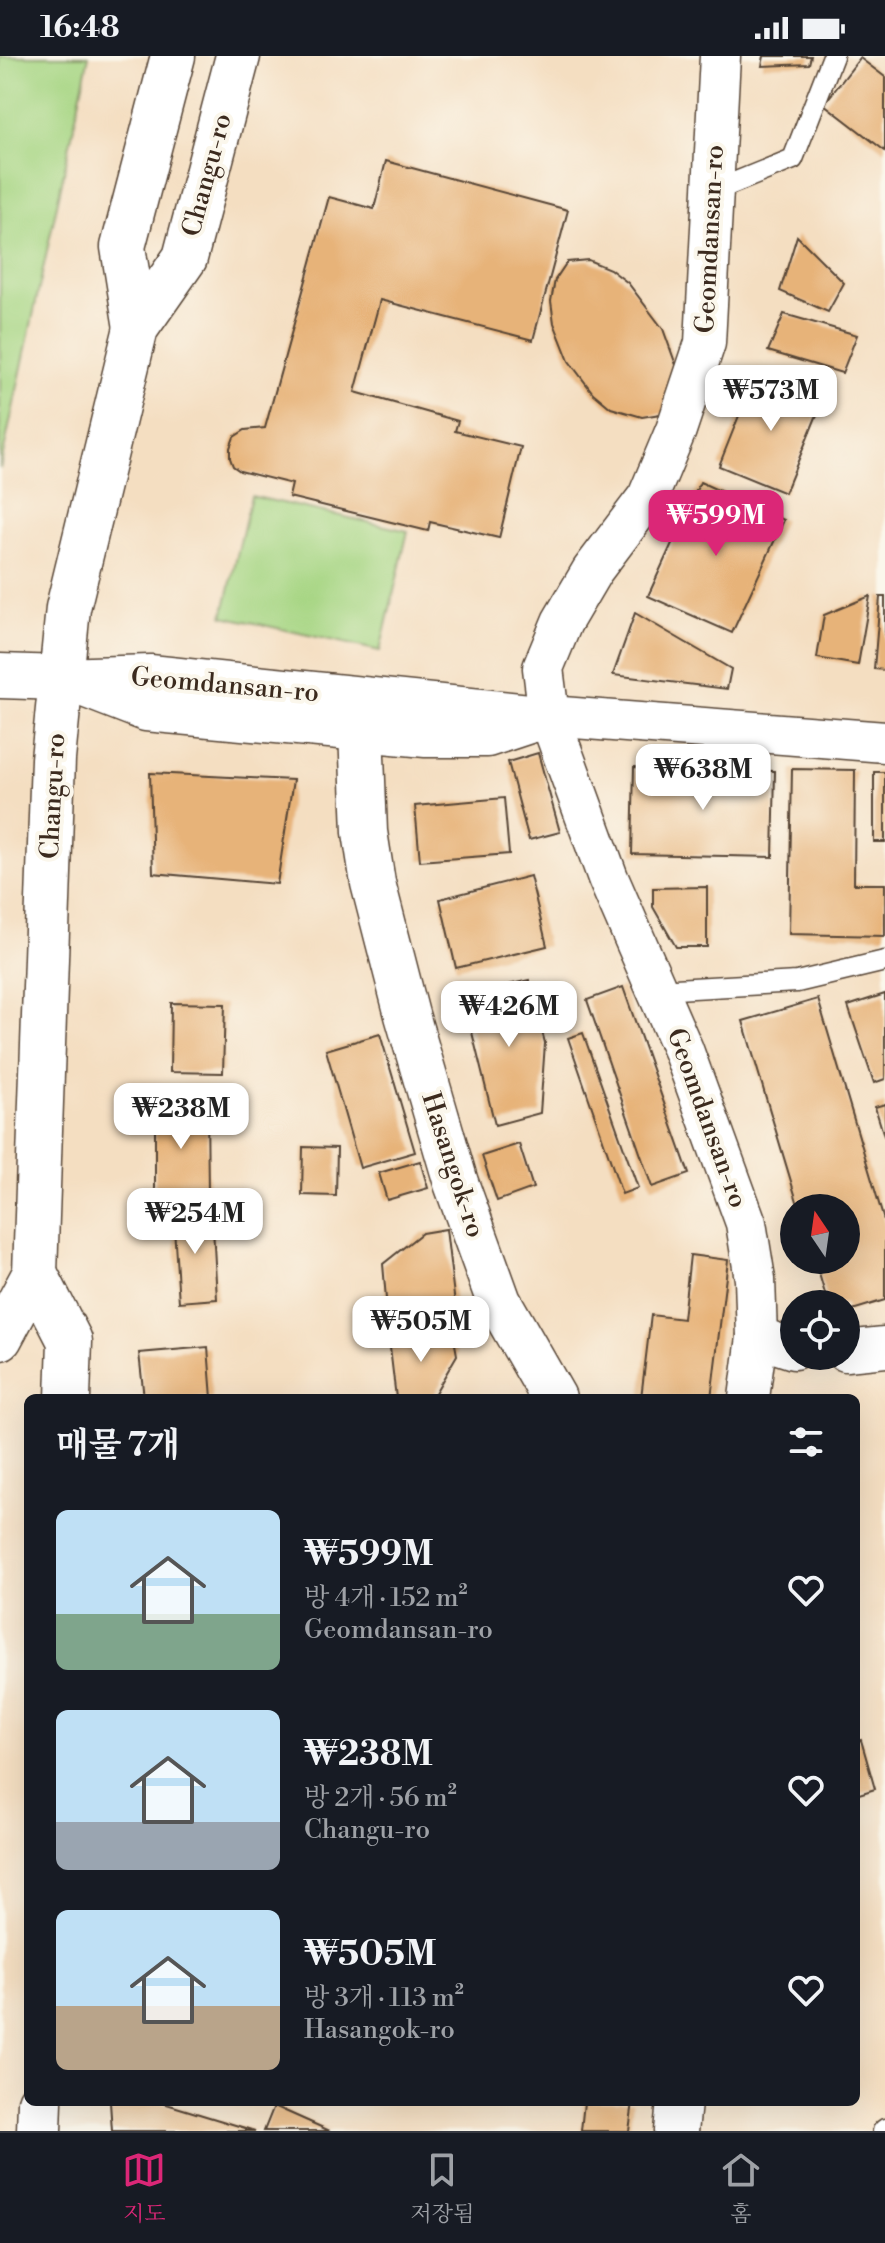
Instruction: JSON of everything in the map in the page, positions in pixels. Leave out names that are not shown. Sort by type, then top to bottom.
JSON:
[{"type":"main road","name":"Changu-ro","points":[[136,328],[123,247],[173,56]]},
{"type":"main road","name":"Changu-ro","points":[[0,1338],[35,1273],[53,759],[68,608],[136,328],[185,258],[238,56]]},
{"type":"main road","points":[[0,676],[61,678]]},
{"type":"main road","name":"Hasangok-ro","points":[[361,730],[365,832],[369,857],[407,1015],[456,1183],[499,1302],[552,1394]]},
{"type":"main road","name":"Changu-ro","points":[[35,1273],[70,1341],[68,1394]]},
{"type":"main road","points":[[39,2131],[40,2106]]},
{"type":"main road","points":[[676,2131],[679,2106]]},
{"type":"street","name":"Geomdansan-ro","points":[[720,56],[705,343],[676,430],[648,497],[592,571],[562,622],[543,668],[549,716],[608,878],[658,990],[729,1171],[746,1223],[755,1279],[757,1337],[750,1394]]},
{"type":"street","name":"Geomdansan-ro","points":[[61,678],[150,675],[549,716]]},
{"type":"street","name":"Geomdansan-ro","points":[[61,678],[146,711],[426,737],[487,737],[549,716]]},
{"type":"street","points":[[549,716],[885,742]]},
{"type":"street","points":[[757,1337],[780,1344]]},
{"type":"street","points":[[860,1350],[885,1347]]},
{"type":"lane","points":[[714,191],[793,159],[833,56]]},
{"type":"lane","points":[[658,990],[797,982],[885,961]]},
{"type":"green space","points":[[0,56],[89,56],[0,469]]},
{"type":"green space","points":[[251,496],[408,531],[380,651],[223,616]]},
{"type":"building","points":[[764,56],[811,56],[809,64],[762,66]]},
{"type":"building","points":[[860,58],[885,77],[885,151],[824,104]]},
{"type":"building","points":[[386,161],[568,210],[533,340],[380,300],[355,392],[458,421],[455,431],[521,447],[499,538],[430,522],[428,531],[289,497],[292,484],[240,471],[233,466],[230,458],[234,437],[245,430],[265,428],[329,197],[374,209]]},
{"type":"building","points":[[797,236],[844,283],[828,312],[780,291]]},
{"type":"building","points":[[588,260],[610,269],[628,283],[663,329],[676,365],[677,396],[666,413],[642,417],[611,408],[593,393],[569,361],[554,323],[551,301],[555,280],[567,262]]},
{"type":"building","points":[[784,314],[857,335],[842,373],[768,351]]},
{"type":"building","points":[[756,373],[823,400],[785,493],[719,466]]},
{"type":"building","points":[[700,482],[784,520],[732,633],[648,596]]},
{"type":"building","points":[[870,596],[858,665],[817,658],[824,615]]},
{"type":"building","points":[[880,597],[885,597],[885,670],[874,669]]},
{"type":"building","points":[[635,613],[731,669],[727,689],[613,675]]},
{"type":"building","points":[[538,753],[560,832],[529,840],[508,762]]},
{"type":"building","points":[[634,767],[775,771],[773,857],[632,854]]},
{"type":"building","points":[[792,769],[855,770],[854,884],[885,884],[885,936],[789,934]]},
{"type":"building","points":[[874,772],[885,772],[885,842],[874,842]]},
{"type":"building","points":[[150,773],[293,780],[277,884],[153,873]]},
{"type":"building","points":[[504,798],[509,854],[420,861],[415,806]]},
{"type":"building","points":[[530,876],[547,946],[456,968],[440,899]]},
{"type":"building","points":[[707,887],[707,947],[676,947],[653,907],[653,888]]},
{"type":"building","points":[[529,980],[545,1043],[540,1113],[495,1125],[463,996]]},
{"type":"building","points":[[623,987],[689,1174],[652,1187],[587,1000]]},
{"type":"building","points":[[885,994],[885,1079],[874,1083],[848,1006]]},
{"type":"building","points":[[818,999],[885,1224],[885,1300],[860,1308],[860,1290],[824,1290],[819,1274],[860,1274],[860,1194],[795,1194],[743,1021]]},
{"type":"building","points":[[171,1003],[225,1004],[223,1073],[170,1072]]},
{"type":"building","points":[[583,1033],[638,1188],[622,1194],[568,1038]]},
{"type":"building","points":[[380,1034],[415,1152],[360,1168],[326,1050]]},
{"type":"building","points":[[885,1104],[885,1136],[884,1136],[875,1107]]},
{"type":"building","points":[[207,1107],[208,1194],[155,1194],[155,1108]]},
{"type":"building","points":[[519,1144],[533,1188],[497,1201],[482,1156]]},
{"type":"building","points":[[303,1147],[337,1148],[336,1196],[302,1195]]},
{"type":"building","points":[[420,1161],[428,1188],[387,1200],[379,1173]]},
{"type":"building","points":[[212,1210],[217,1299],[179,1302],[173,1213]]},
{"type":"building","points":[[446,1229],[456,1313],[388,1322],[383,1264],[422,1233]]},
{"type":"building","points":[[690,1255],[728,1260],[711,1394],[641,1394],[651,1315],[683,1319]]},
{"type":"building","points":[[453,1333],[457,1355],[434,1394],[396,1394],[389,1339]]},
{"type":"building","points":[[208,1347],[212,1394],[144,1394],[139,1353]]},
{"type":"building","points":[[860,1740],[875,1789],[860,1794]]},
{"type":"building","points":[[110,2106],[173,2106],[255,2131],[112,2131]]},
{"type":"building","points":[[274,2106],[330,2131],[264,2131]]},
{"type":"building","points":[[584,2106],[632,2106],[629,2131],[581,2131]]}]
